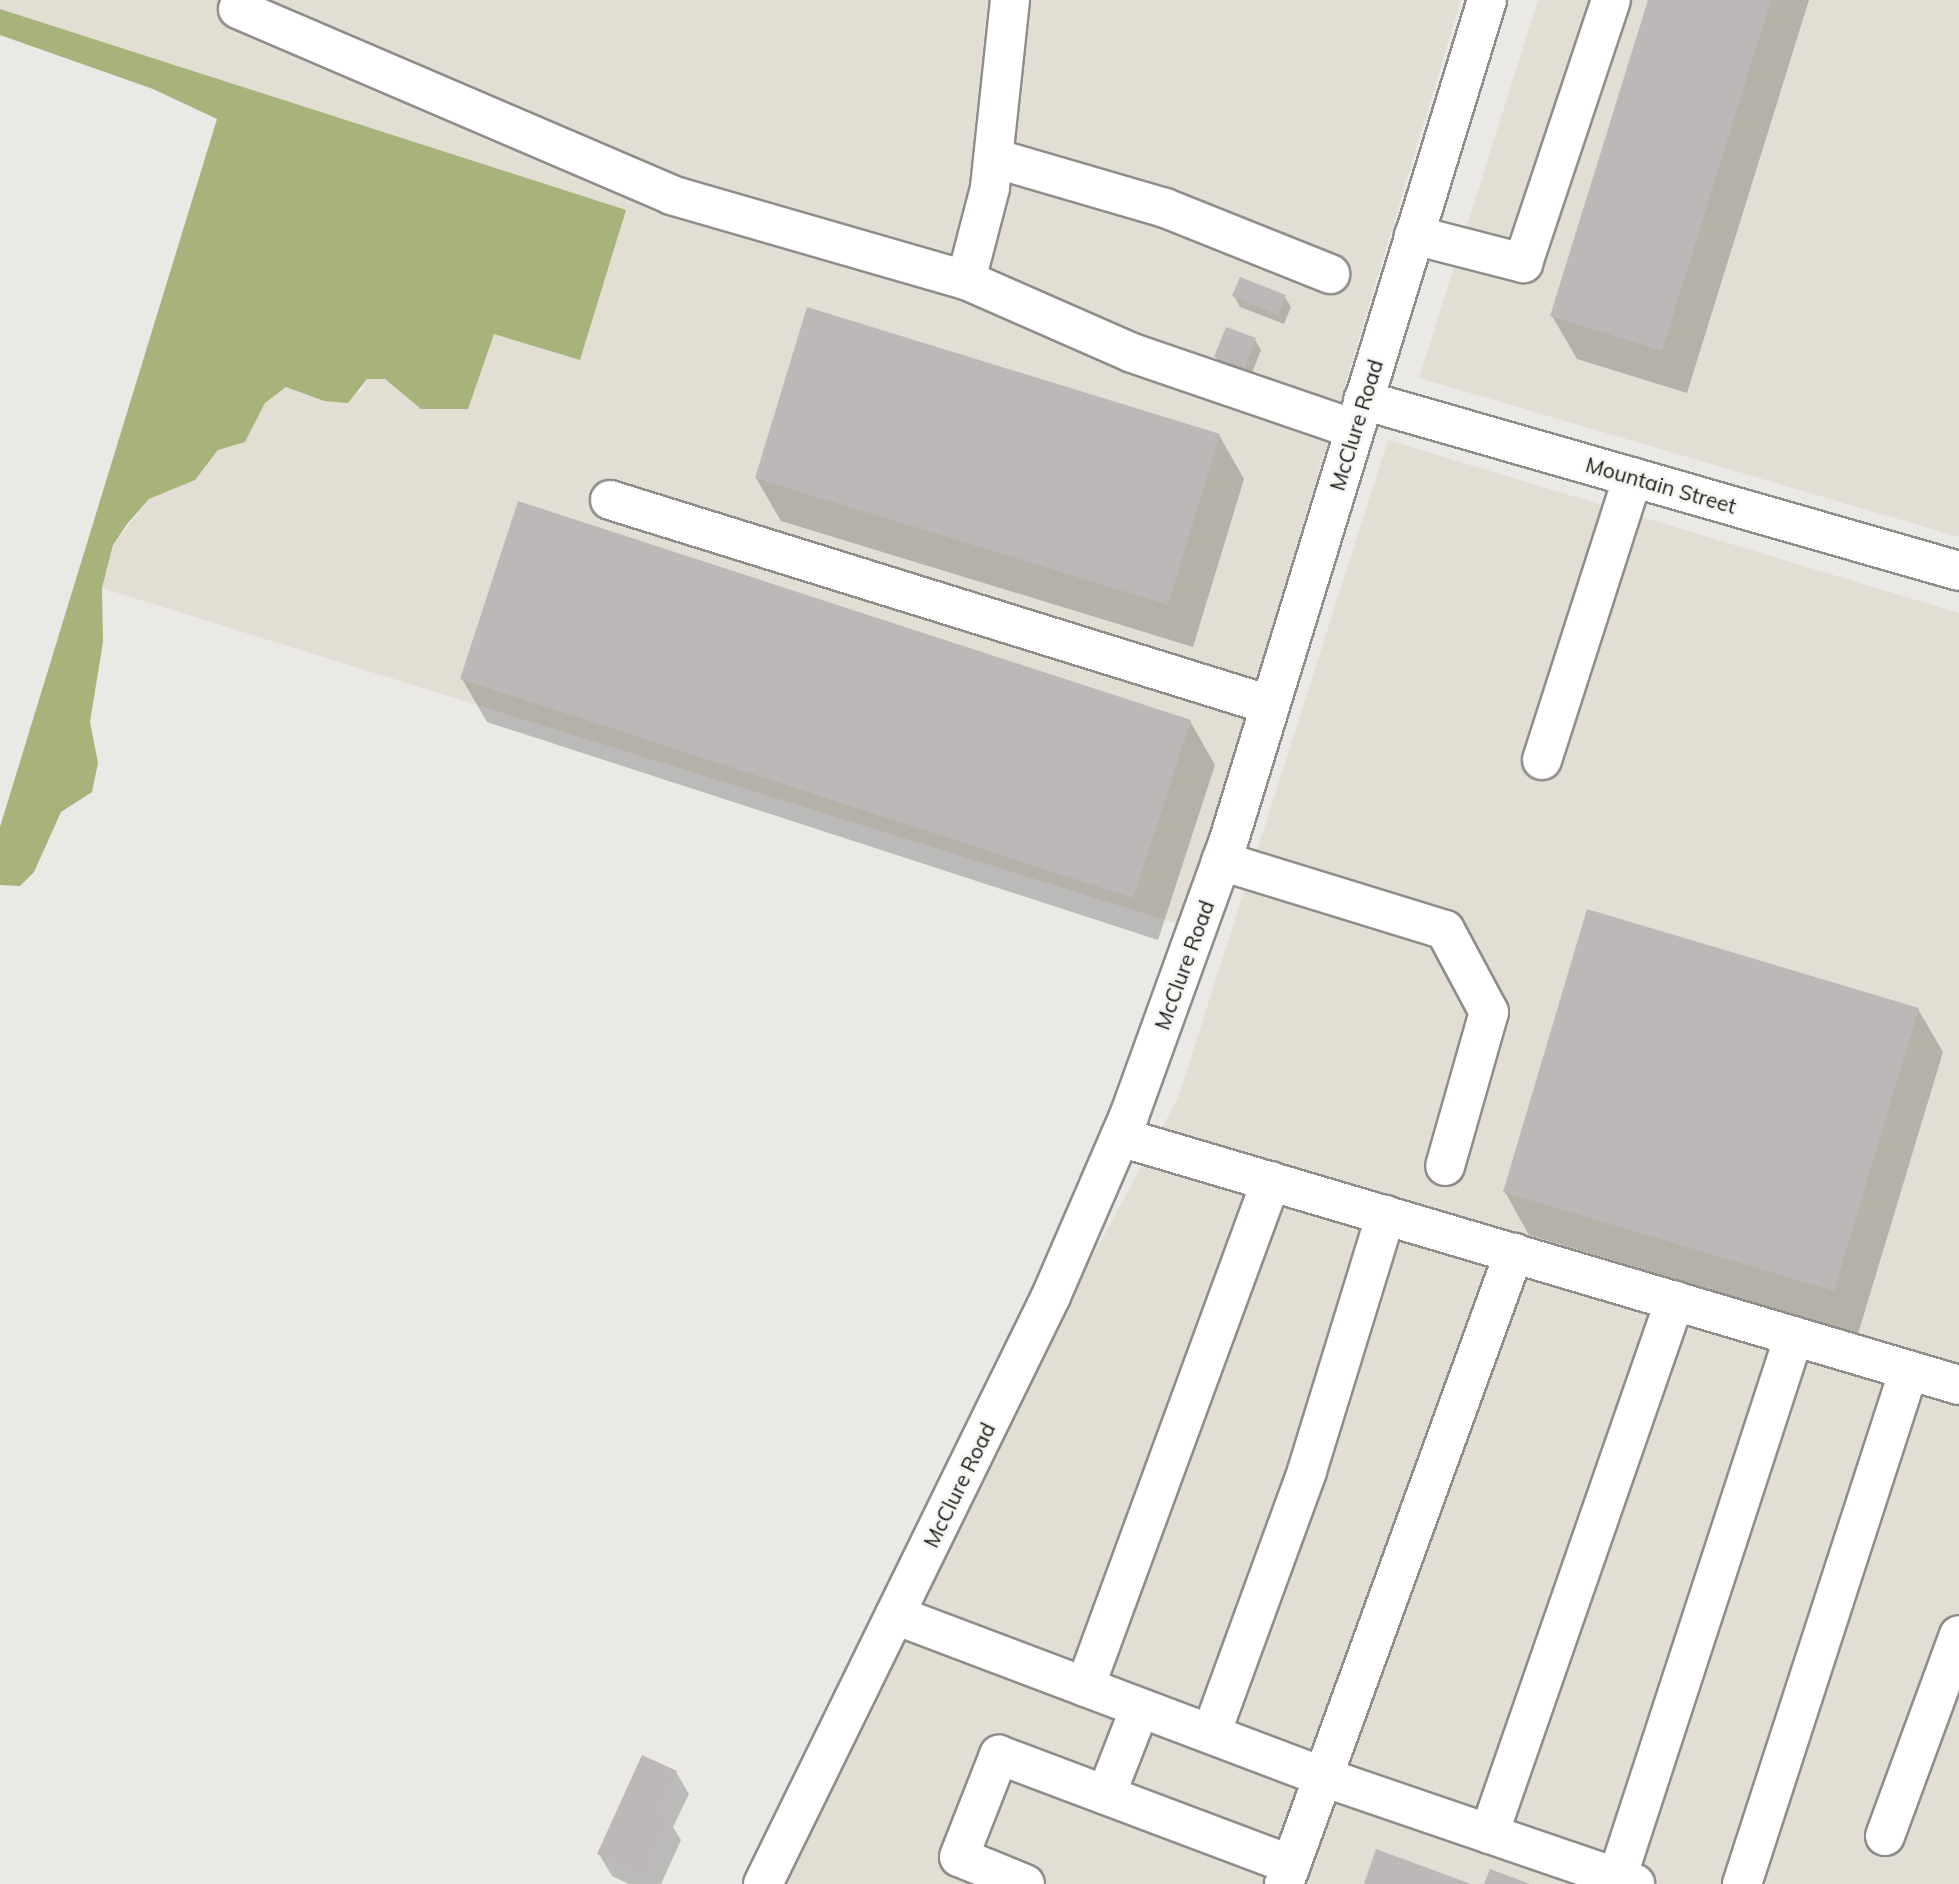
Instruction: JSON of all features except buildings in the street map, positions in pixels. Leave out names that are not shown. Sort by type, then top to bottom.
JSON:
[{"type":"street","points":[[966,280],[994,158],[1010,0]]},
{"type":"street","name":"McClure Road","points":[[763,1884],[1051,1296],[1120,1136],[1221,861],[1487,0]]},
{"type":"street","points":[[1414,234],[1523,263],[1611,0]]},
{"type":"street","name":"Mountain Street","points":[[239,9],[671,195],[966,280],[1132,354],[1359,414],[1633,477],[1959,571]]},
{"type":"street","points":[[994,158],[1165,208],[1330,274]]},
{"type":"street","points":[[1542,760],[1633,477]]},
{"type":"street","points":[[610,500],[1270,705]]},
{"type":"street","points":[[1221,861],[1445,930],[1489,1012],[1445,1166]]},
{"type":"street","points":[[1120,1136],[1959,1385]]},
{"type":"street","points":[[1085,1687],[1271,1181]]},
{"type":"street","points":[[1211,1734],[1307,1471],[1386,1215]]},
{"type":"street","points":[[1025,1884],[959,1857],[999,1755],[1106,1795],[1287,1875],[1514,1253]]},
{"type":"street","points":[[1489,1834],[1675,1300]]},
{"type":"street","points":[[895,1615],[1323,1777],[1626,1881],[1794,1336]]},
{"type":"street","points":[[1742,1884],[1909,1370]]},
{"type":"street","points":[[1885,1836],[1959,1635]]},
{"type":"street","points":[[1106,1795],[1140,1708]]},
{"type":"shaded area","points":[[0,0],[1461,0],[1182,925],[102,588],[113,545],[149,499],[195,480],[218,450],[245,442],[265,403],[286,386],[324,401],[362,391],[367,379],[385,379],[421,409],[468,409],[222,82],[0,9]]},
{"type":"shaded area","points":[[1538,0],[1959,0],[1959,537],[1419,378]]},
{"type":"shaded area","points":[[1388,440],[1959,613],[1959,1884],[786,1884],[850,1707],[1178,1098]]},
{"type":"green space","points":[[0,9],[626,210],[580,360],[494,334],[468,409],[421,409],[385,379],[367,379],[348,403],[324,401],[286,387],[265,403],[245,442],[218,450],[195,480],[149,499],[113,545],[102,588],[103,642],[90,722],[98,763],[92,792],[61,812],[34,872],[20,886],[0,885],[0,827],[217,119],[153,89],[0,35]]}]
